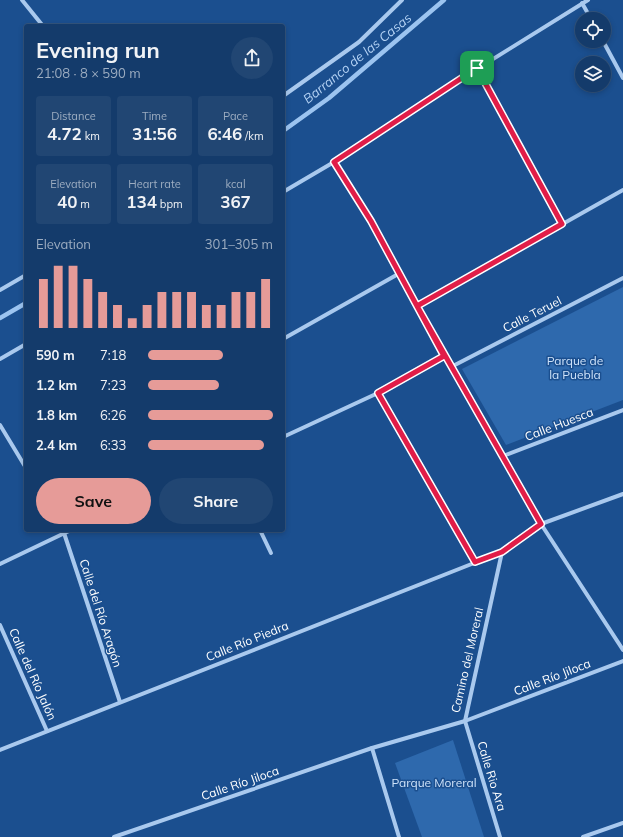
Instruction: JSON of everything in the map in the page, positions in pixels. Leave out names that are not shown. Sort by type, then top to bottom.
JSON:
[{"type":"street","points":[[22,0],[41,24]]},
{"type":"street","points":[[285,95],[360,42],[402,0]]},
{"type":"street","points":[[285,191],[334,162],[477,68],[588,0]]},
{"type":"street","points":[[582,3],[587,12]]},
{"type":"street","points":[[607,48],[623,78]]},
{"type":"street","points":[[477,68],[562,224]]},
{"type":"street","points":[[334,162],[371,221],[444,356],[541,524],[623,650]]},
{"type":"street","points":[[417,306],[623,190]]},
{"type":"street","points":[[285,338],[400,273]]},
{"type":"street","points":[[0,290],[24,276]]},
{"type":"street","name":"Calle Teruel","points":[[451,367],[623,278]]},
{"type":"street","points":[[0,359],[24,345]]},
{"type":"street","points":[[285,436],[378,393],[444,356]]},
{"type":"street","points":[[378,393],[475,562]]},
{"type":"street","name":"Calle Huesca","points":[[502,456],[623,410]]},
{"type":"street","points":[[0,425],[24,465]]},
{"type":"street","points":[[502,552],[541,524],[623,494]]},
{"type":"street","points":[[0,564],[61,532]]},
{"type":"street","name":"Calle del Río Aragón","points":[[63,532],[120,702]]},
{"type":"street","points":[[261,532],[270,553]]},
{"type":"street","name":"Calle Río Piedra","points":[[0,750],[502,552]]},
{"type":"street","name":"Camino del Moreral","points":[[372,748],[465,720],[502,552]]},
{"type":"street","name":"Calle del Río Jalón","points":[[0,624],[47,731]]},
{"type":"street","name":"Calle Río Jiloca","points":[[465,720],[623,661]]},
{"type":"street","name":"Calle Rio Ara","points":[[465,720],[500,837]]},
{"type":"street","points":[[372,748],[399,837]]},
{"type":"street","name":"Calle Río Jiloca","points":[[114,837],[372,748]]},
{"type":"street","points":[[583,837],[623,823]]},
{"type":"green space","name":"Parque de la Puebla","points":[[623,287],[623,400],[506,445],[462,369]]},
{"type":"green space","name":"Parque Moreral","points":[[453,740],[484,837],[422,837],[395,763]]},
{"type":"waterway","name":"Barranco de las Casas","points":[[285,130],[329,98],[444,0]]},
{"type":"waterway","name":"Barranco de las Casas","points":[[0,318],[24,304]]},
{"type":"route","points":[[477,68],[334,162],[371,221],[444,356],[378,393],[475,562],[502,552],[541,524],[444,356],[417,306],[562,224],[477,68]]}]
